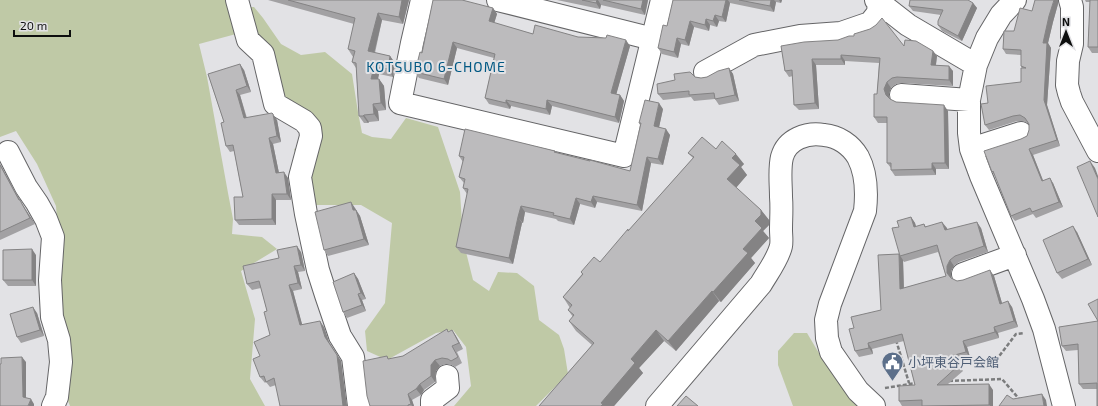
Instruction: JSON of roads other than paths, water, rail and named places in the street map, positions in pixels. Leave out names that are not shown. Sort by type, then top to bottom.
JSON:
[{"type":"street","points":[[238,0],[248,40],[263,54],[275,104],[304,121],[310,128],[311,136],[300,177],[306,214],[318,270],[326,295],[340,336],[353,357],[359,406]]},
{"type":"street","points":[[422,0],[400,103],[624,156],[662,0]]},
{"type":"street","points":[[498,0],[543,5],[653,39]]},
{"type":"street","points":[[1014,0],[1001,15],[987,38],[976,66],[969,100],[969,133],[971,149],[981,176],[1015,255],[1044,329],[1064,406]]},
{"type":"street","points":[[1070,0],[1072,6],[1072,44],[1068,61],[1067,85],[1072,102],[1098,151]]},
{"type":"street","points":[[878,1],[908,24],[976,66]]},
{"type":"street","points":[[705,72],[754,45],[800,36],[841,33],[870,23],[878,13],[878,1]]},
{"type":"street","points":[[901,95],[969,100]]},
{"type":"street","points":[[971,149],[1021,133]]},
{"type":"street","points":[[657,406],[761,284],[775,261],[781,245],[782,207],[780,175],[782,157],[785,149],[797,138],[814,134],[836,137],[847,144],[858,157],[865,176],[865,211],[830,304],[826,320],[827,338],[831,352],[858,390],[878,397]]},
{"type":"street","points":[[8,152],[26,187],[46,219],[53,237],[50,280],[52,317],[59,340],[61,362],[57,397],[53,406]]},
{"type":"street","points":[[963,274],[1015,255]]},
{"type":"street","points":[[432,406],[432,400],[448,388],[447,376]]},
{"type":"place","name":"小坪東谷戸会館","points":[[893,382]]},
{"type":"district","name":"KOTSUBO 6-CHOME","points":[[436,67]]}]
